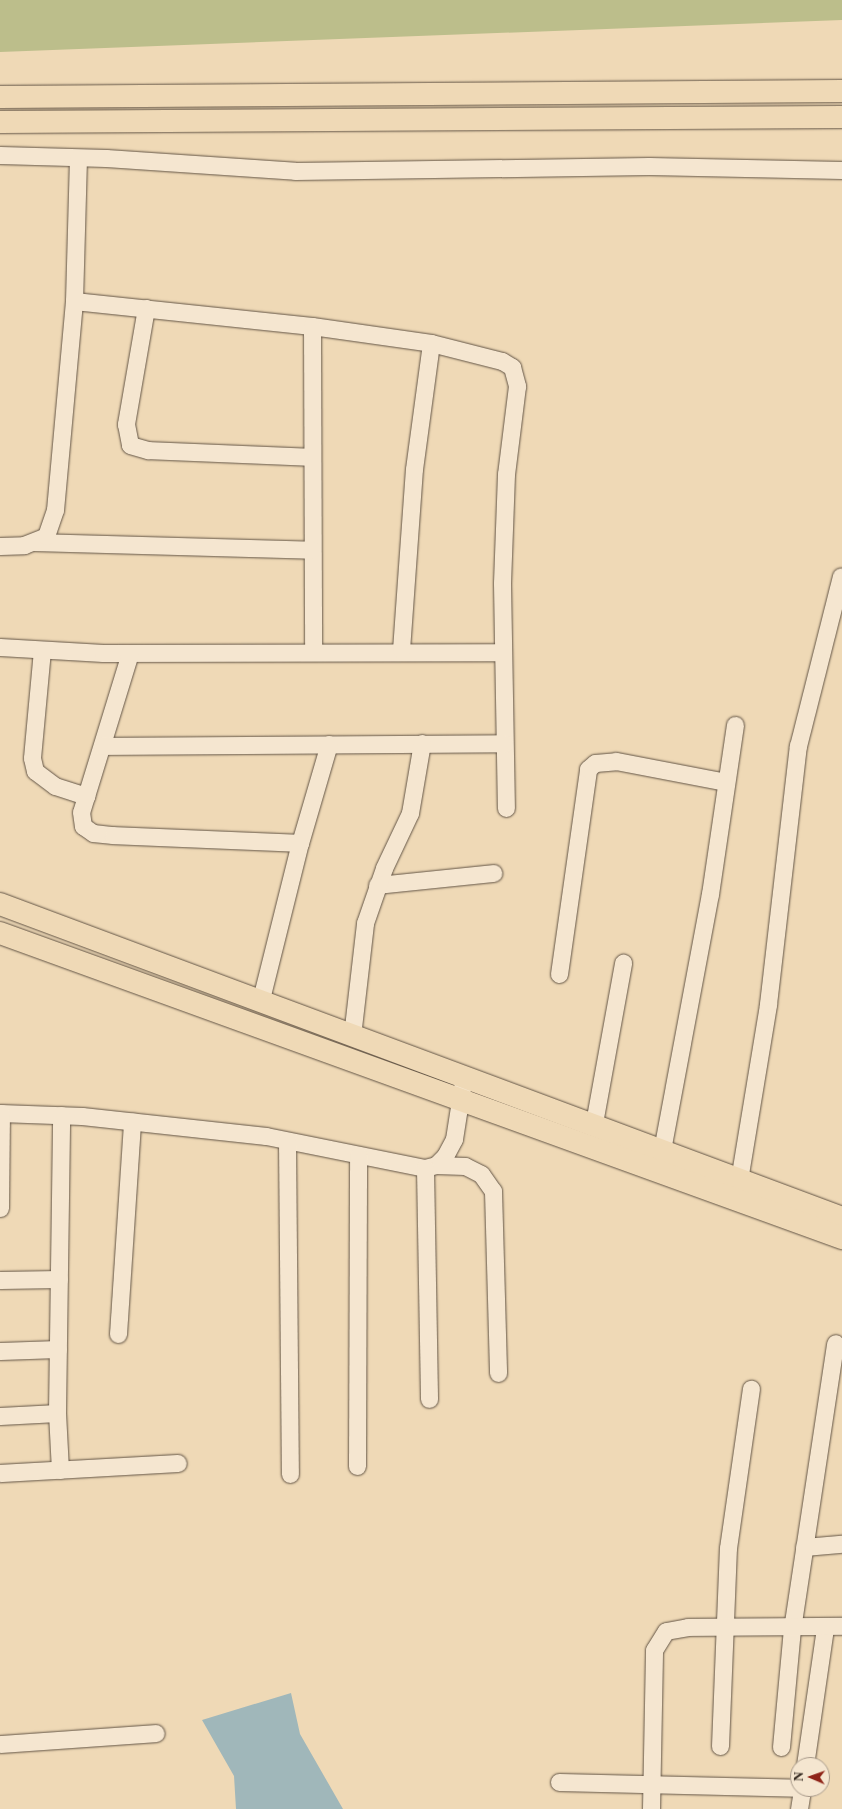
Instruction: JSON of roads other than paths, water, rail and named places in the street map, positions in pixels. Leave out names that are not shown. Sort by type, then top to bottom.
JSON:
[{"type":"main road","points":[[0,97],[842,91]]},
{"type":"main road","points":[[0,122],[842,117]]},
{"type":"main road","points":[[0,904],[261,1000],[352,1036],[594,1123],[739,1180],[842,1218]]},
{"type":"main road","points":[[0,933],[460,1100],[587,1144],[842,1238]]},
{"type":"street","points":[[0,155],[295,171],[649,166],[842,170]]},
{"type":"street","points":[[34,542],[46,536],[55,510],[74,301],[78,159]]},
{"type":"street","points":[[74,301],[312,326],[431,343],[502,361],[516,375],[503,528],[503,652],[506,808]]},
{"type":"street","points":[[146,308],[126,424],[130,444],[148,450],[312,457]]},
{"type":"street","points":[[312,326],[313,651]]},
{"type":"street","points":[[401,650],[414,470],[431,343]]},
{"type":"street","points":[[0,546],[34,542],[312,550]]},
{"type":"street","points":[[739,1180],[768,1004],[798,746],[841,576]]},
{"type":"street","points":[[0,647],[130,653],[401,650],[503,652]]},
{"type":"street","points":[[42,650],[32,758],[36,771],[55,786],[86,796]]},
{"type":"street","points":[[130,653],[81,812],[83,826],[93,833],[300,843]]},
{"type":"street","points":[[662,1150],[710,894],[735,725]]},
{"type":"street","points":[[102,746],[504,743]]},
{"type":"street","points":[[261,1000],[300,843],[329,744]]},
{"type":"street","points":[[352,1036],[358,960],[377,885],[410,813],[422,744]]},
{"type":"street","points":[[559,974],[588,770],[595,763],[616,761],[726,782]]},
{"type":"street","points":[[377,885],[493,873]]},
{"type":"street","points":[[594,1123],[623,963]]},
{"type":"street","points":[[429,1399],[430,1166],[454,1139],[464,1077]]},
{"type":"street","points":[[0,1208],[1,1113],[61,1115],[132,1121],[287,1141],[358,1155],[430,1166],[465,1166],[481,1174],[493,1191],[498,1373]]},
{"type":"street","points":[[60,1470],[57,1413],[61,1115]]},
{"type":"street","points":[[118,1334],[132,1121]]},
{"type":"street","points":[[287,1141],[290,1474]]},
{"type":"street","points":[[356,1466],[358,1155]]},
{"type":"street","points":[[0,1280],[59,1279]]},
{"type":"street","points":[[781,1747],[792,1629],[835,1343]]},
{"type":"street","points":[[0,1351],[58,1349]]},
{"type":"street","points":[[720,1746],[723,1628],[728,1548],[750,1389]]},
{"type":"street","points":[[0,1416],[57,1413]]},
{"type":"street","points":[[0,1474],[178,1463]]},
{"type":"street","points":[[804,1547],[842,1544]]},
{"type":"street","points":[[651,1809],[653,1785],[654,1664],[659,1640],[674,1628],[792,1629],[842,1626]]},
{"type":"street","points":[[806,1757],[825,1628]]},
{"type":"street","points":[[0,1744],[156,1733]]},
{"type":"street","points":[[559,1782],[790,1788]]},
{"type":"street","points":[[799,1809],[801,1797]]},
{"type":"water","points":[[291,1693],[300,1734],[343,1809],[236,1809],[234,1776],[202,1720]]}]
